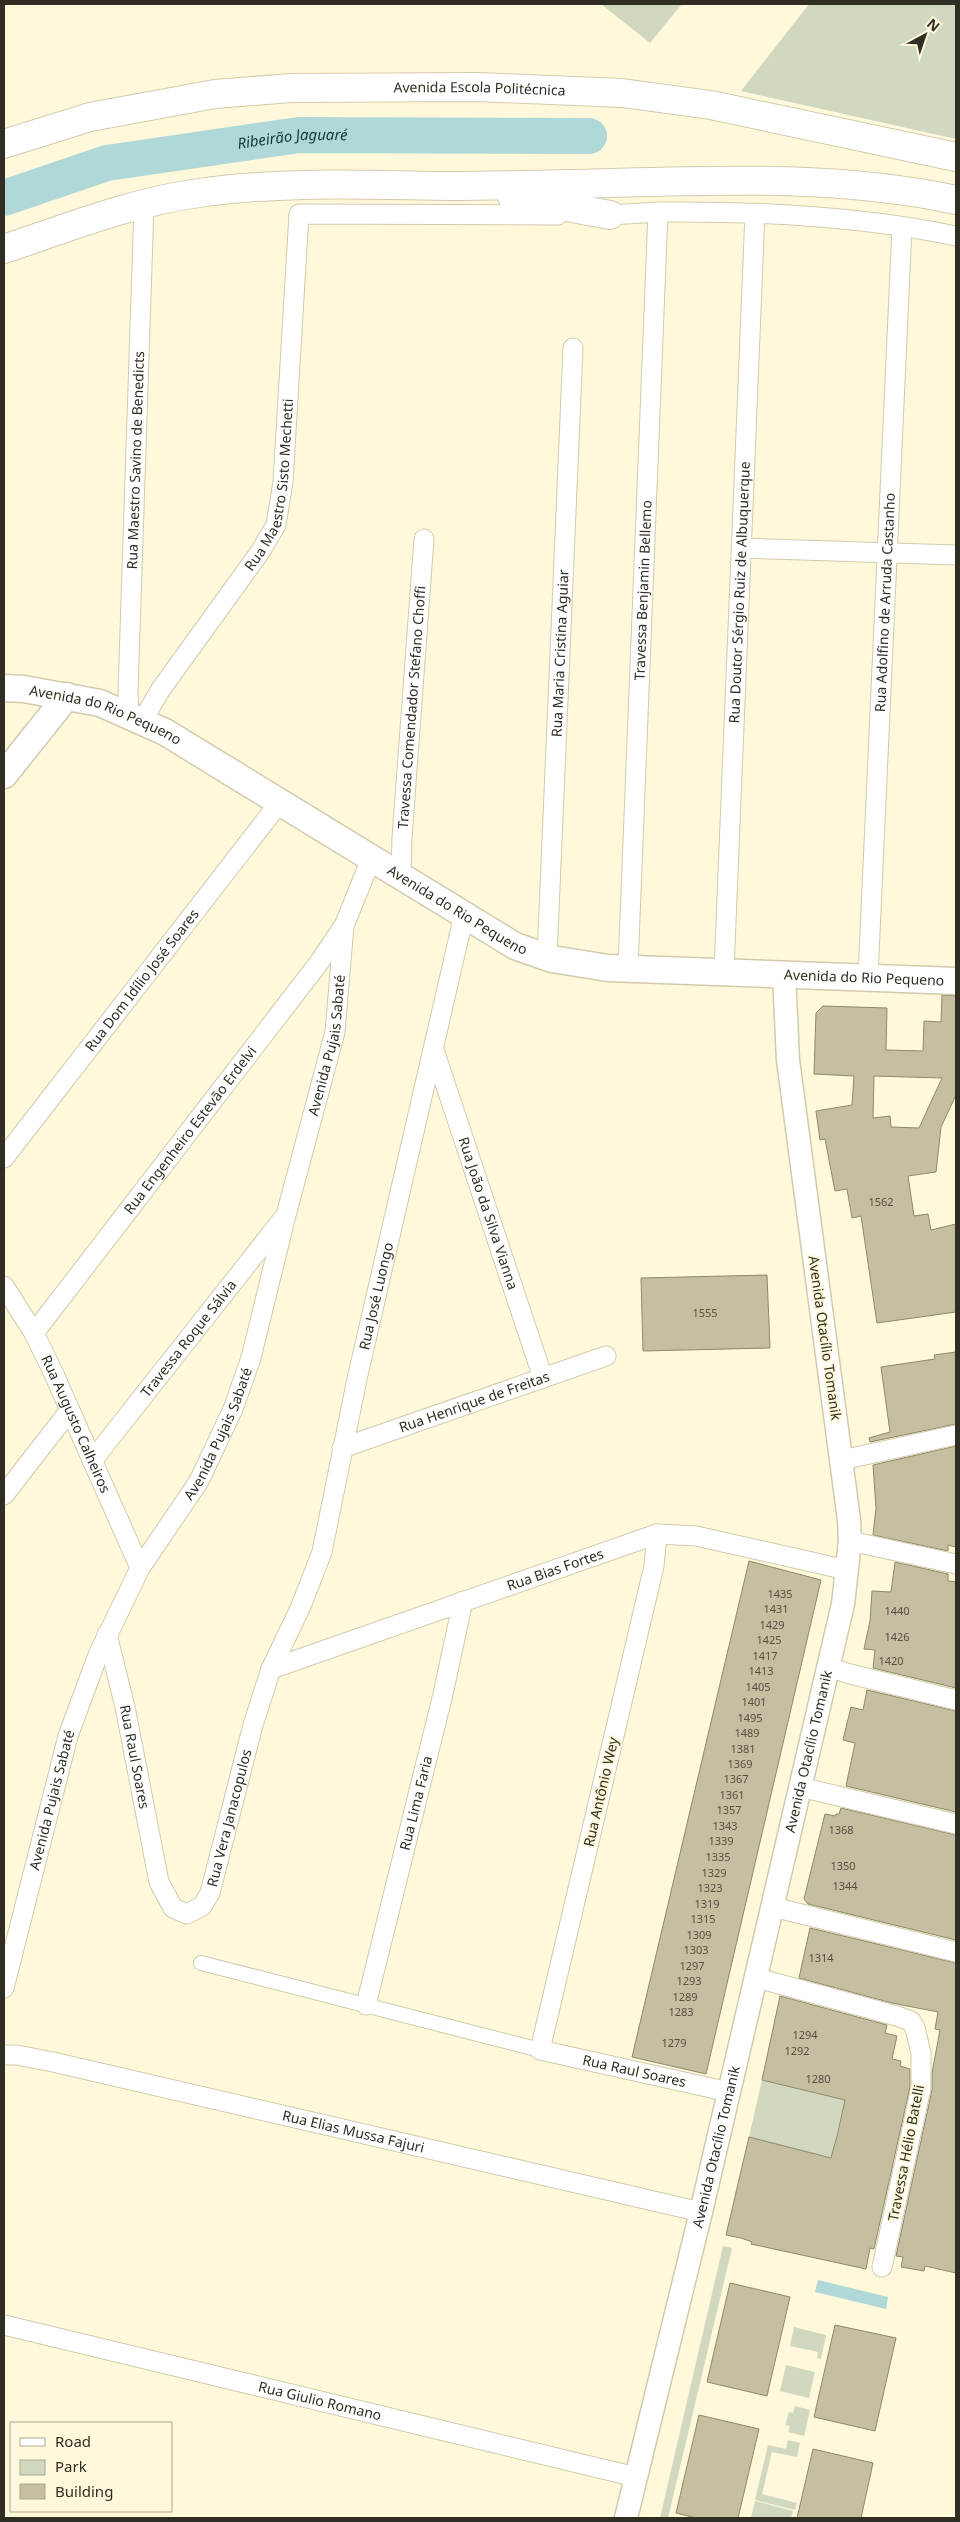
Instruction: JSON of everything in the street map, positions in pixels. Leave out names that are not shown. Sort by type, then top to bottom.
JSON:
[{"type":"highway","name":"Avenida Escola Politécnica","points":[[4,144],[90,117],[215,94],[291,88],[477,87],[622,93],[711,105],[956,157]]},
{"type":"highway","points":[[4,249],[144,205],[197,193],[272,186],[452,186],[729,180],[831,184],[924,193],[956,200]]},
{"type":"highway","points":[[452,186],[610,215]]},
{"type":"main road","name":"Avenida do Rio Pequeno","points":[[4,688],[67,696],[100,703],[136,718],[176,738],[515,946],[547,958],[588,965],[628,968],[956,981]]},
{"type":"main road","points":[[4,775],[67,696]]},
{"type":"street","name":"Rua Maestro Savino de Benedicts","points":[[136,718],[128,692],[144,205]]},
{"type":"street","points":[[610,215],[658,212],[755,213],[882,222],[956,236]]},
{"type":"street","name":"Travessa Benjamin Bellemo","points":[[628,968],[658,212]]},
{"type":"street","name":"Rua Doutor Sérgio Ruiz de Albuquerque","points":[[724,971],[755,213]]},
{"type":"street","name":"Rua Maestro Sisto Mechetti","points":[[136,718],[260,552],[276,525],[283,482],[299,214],[610,215]]},
{"type":"street","name":"Rua Adolfino de Arruda Castanho","points":[[868,977],[902,226]]},
{"type":"street","name":"Rua Maria Cristina Aguiar","points":[[547,958],[573,348]]},
{"type":"street","name":"Travessa Comendador Stefano Choffi","points":[[401,877],[402,838],[424,539]]},
{"type":"street","points":[[741,548],[956,555]]},
{"type":"street","name":"Rua Dom Idílio José Soares","points":[[4,1158],[280,802]]},
{"type":"street","name":"Avenida Pujais Sabaté","points":[[4,1988],[68,1736],[107,1634],[140,1568],[199,1481],[233,1409],[251,1358],[286,1215],[335,1032],[344,926],[371,858]]},
{"type":"street","name":"Rua José Luongo","points":[[271,1669],[301,1606],[322,1552],[342,1448],[464,915]]},
{"type":"street","name":"Rua Engenheiro Estevão Erdelvi","points":[[34,1333],[318,964],[344,926]]},
{"type":"street","name":"Avenida Otacílio Tomanik","points":[[626,2518],[730,2092],[843,1604],[850,1541],[842,1460],[806,1205],[788,1060],[784,974]]},
{"type":"street","name":"Rua João da Silva Vianna","points":[[434,1049],[543,1378]]},
{"type":"street","name":"Travessa Roque Sálvia","points":[[92,1461],[286,1215]]},
{"type":"street","name":"Rua Augusto Calheiros","points":[[4,1286],[34,1333],[140,1568]]},
{"type":"street","name":"Rua Henrique de Freitas","points":[[342,1448],[606,1356]]},
{"type":"street","points":[[4,1496],[70,1410]]},
{"type":"street","points":[[842,1460],[956,1435]]},
{"type":"street","name":"Rua Bias Fortes","points":[[271,1669],[657,1534],[696,1536],[847,1570]]},
{"type":"street","name":"Rua Antônio Wey","points":[[540,2050],[654,1566],[657,1534]]},
{"type":"street","points":[[850,1541],[956,1564]]},
{"type":"street","name":"Rua Lima Faria","points":[[366,2005],[443,1694],[463,1601]]},
{"type":"street","name":"Rua Raul Soares","points":[[107,1634],[125,1707],[159,1882]]},
{"type":"street","points":[[828,1666],[850,1674],[956,1700]]},
{"type":"street","name":"Rua Vera Janacopulos","points":[[159,1882],[173,1908],[187,1914],[202,1906],[210,1893],[253,1725],[271,1669]]},
{"type":"street","points":[[800,1786],[956,1824]]},
{"type":"street","points":[[773,1907],[956,1952]]},
{"type":"street","points":[[201,1963],[540,2050]]},
{"type":"street","name":"Travessa Hélio Batelli","points":[[756,1978],[897,2016],[911,2021],[916,2028],[921,2053],[920,2088],[882,2267]]},
{"type":"street","name":"Rua Raul Soares","points":[[540,2050],[730,2092]]},
{"type":"street","name":"Rua Elias Mussa Fajuri","points":[[4,2055],[16,2055],[53,2062],[701,2212]]},
{"type":"street","name":"Rua Giulio Romano","points":[[4,2325],[636,2476]]},
{"type":"green space","points":[[601,4],[682,4],[650,43]]},
{"type":"green space","points":[[809,4],[956,4],[956,139],[741,91]]},
{"type":"green space","points":[[762,2080],[845,2100],[831,2158],[749,2137]]},
{"type":"green space","points":[[723,2246],[732,2248],[668,2518],[660,2518]]},
{"type":"green space","points":[[794,2327],[826,2335],[821,2359],[817,2358],[818,2352],[790,2346]]},
{"type":"green space","points":[[786,2365],[815,2372],[809,2398],[780,2391]]},
{"type":"green space","points":[[795,2406],[810,2410],[804,2436],[788,2432],[790,2426],[785,2425],[789,2412],[793,2413]]},
{"type":"green space","points":[[788,2440],[800,2443],[797,2457],[772,2452],[762,2494],[797,2503],[795,2510],[755,2500],[768,2445],[786,2449]]},
{"type":"green space","points":[[755,2501],[793,2511],[791,2518],[751,2518]]},
{"type":"water","points":[[818,2280],[888,2297],[886,2309],[815,2292]]},
{"type":"building","points":[[942,995],[956,996],[956,1095],[941,1127],[936,1172],[908,1176],[914,1216],[928,1214],[931,1230],[956,1224],[956,1312],[877,1323],[861,1216],[852,1218],[847,1189],[835,1191],[825,1139],[820,1140],[816,1111],[852,1105],[854,1076],[814,1074],[816,1013],[823,1006],[887,1008],[886,1050],[923,1051],[924,1021],[941,1022]],"holes":[[[874,1076],[942,1078],[919,1128],[891,1127],[890,1116],[873,1118]]]},
{"type":"building","points":[[767,1275],[770,1348],[643,1351],[641,1278]]},
{"type":"building","points":[[956,1352],[956,1424],[870,1442],[869,1438],[890,1432],[881,1367],[935,1359],[934,1355]]},
{"type":"building","points":[[956,1446],[956,1547],[948,1545],[948,1551],[873,1535],[876,1508],[873,1465]]},
{"type":"building","points":[[749,1561],[821,1580],[706,2074],[632,2057]]},
{"type":"building","points":[[895,1562],[948,1574],[948,1581],[956,1582],[956,1688],[873,1668],[875,1650],[864,1649],[870,1621],[872,1591],[891,1592]]},
{"type":"building","points":[[867,1690],[956,1711],[956,1812],[846,1786],[855,1743],[843,1740],[851,1707],[863,1710]]},
{"type":"building","points":[[841,1808],[956,1835],[956,1940],[808,1904],[804,1899],[825,1814],[835,1816],[839,1814]]},
{"type":"building","points":[[810,1928],[956,1963],[956,2273],[925,2266],[924,2271],[901,2267],[903,2257],[896,2256],[932,2090],[932,2073],[940,2030],[935,2029],[938,2012],[892,2003],[799,1978]]},
{"type":"building","points":[[780,1996],[887,2025],[885,2033],[897,2036],[892,2059],[901,2061],[900,2066],[910,2069],[910,2087],[874,2249],[870,2248],[866,2269],[751,2244],[752,2242],[741,2238],[726,2235],[749,2137],[831,2158],[838,2132],[845,2100],[762,2080]]},
{"type":"building","points":[[730,2283],[790,2297],[767,2396],[707,2382]]},
{"type":"building","points":[[835,2325],[896,2338],[875,2431],[814,2417]]},
{"type":"building","points":[[699,2415],[759,2429],[738,2518],[696,2518],[676,2513]]},
{"type":"building","points":[[813,2449],[873,2463],[861,2518],[797,2518]]},
{"type":"waterway","name":"Ribeirão Jaguaré","points":[[4,198],[107,163],[299,135],[589,136]]}]
